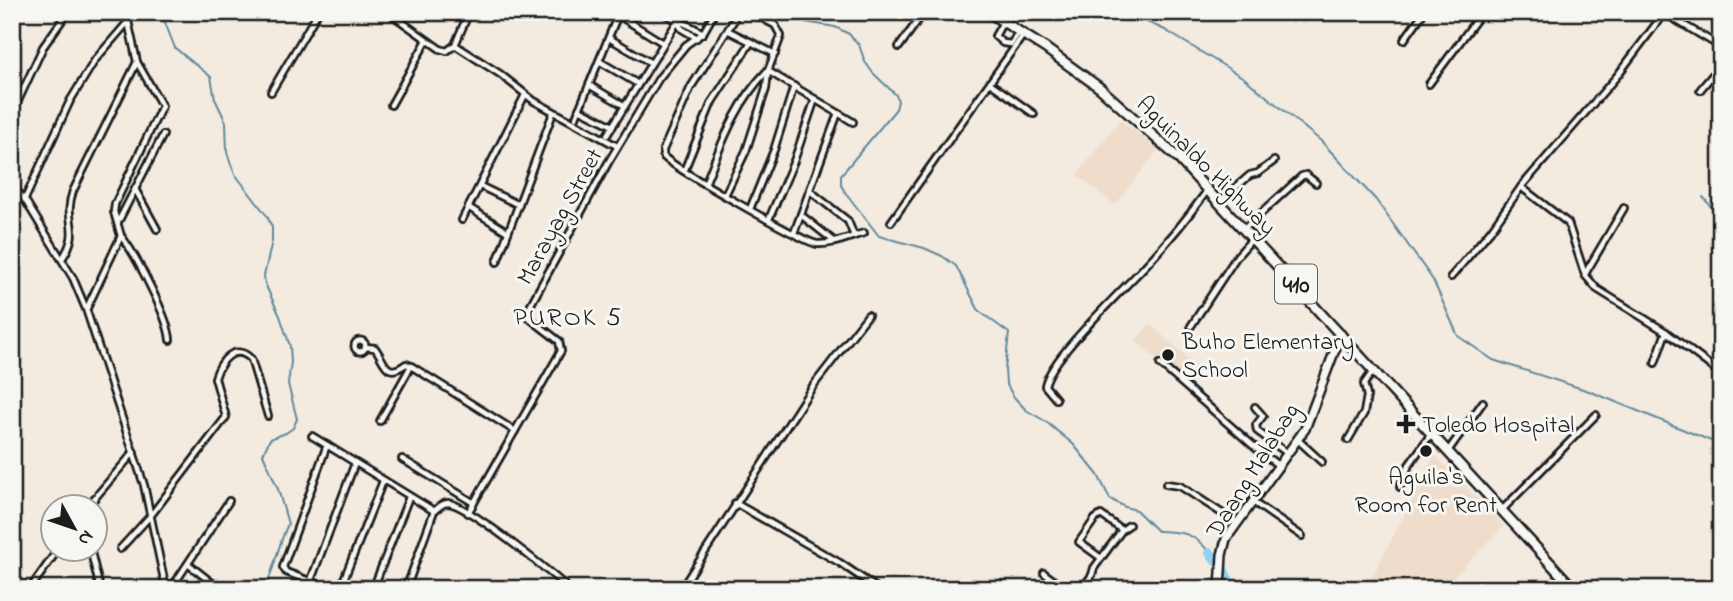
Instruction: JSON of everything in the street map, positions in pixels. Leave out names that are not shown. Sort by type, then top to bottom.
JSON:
[{"type":"main road","name":"Aguinaldo Highway","points":[[988,12],[1100,88],[1173,152],[1574,589]]},
{"type":"street","points":[[12,114],[43,47],[68,12]]},
{"type":"street","points":[[126,12],[137,62],[162,106],[115,204],[114,212],[121,236],[168,326],[170,340]]},
{"type":"street","points":[[271,92],[318,12]]},
{"type":"street","points":[[388,12],[447,51],[455,45],[468,12]]},
{"type":"street","points":[[662,12],[697,38]]},
{"type":"street","name":"Marayag Street","points":[[468,513],[561,351],[559,341],[528,317],[528,310],[617,147],[672,61],[686,45],[703,33],[715,12]]},
{"type":"street","points":[[725,195],[746,151],[766,89],[768,71],[781,36],[778,28],[750,12]]},
{"type":"street","points":[[899,47],[924,12]]},
{"type":"street","points":[[1404,40],[1424,12]]},
{"type":"street","points":[[1429,85],[1482,12]]},
{"type":"street","points":[[1451,277],[1491,230],[1521,187],[1617,76],[1664,12],[1721,47]]},
{"type":"street","points":[[576,117],[619,14],[663,43]]},
{"type":"street","points":[[734,20],[691,87],[663,150],[666,160],[813,243],[835,242],[864,233]]},
{"type":"street","points":[[1004,21],[996,33],[996,39],[999,41],[1009,45],[1022,33]]},
{"type":"street","points":[[677,22],[686,23],[703,33]]},
{"type":"street","points":[[607,135],[677,22]]},
{"type":"street","points":[[25,200],[70,101],[95,60],[127,23]]},
{"type":"street","points":[[729,31],[775,54]]},
{"type":"street","points":[[891,222],[990,83],[1022,33]]},
{"type":"street","points":[[608,38],[650,64]]},
{"type":"street","points":[[391,105],[427,40]]},
{"type":"street","points":[[684,171],[712,102],[751,42]]},
{"type":"street","points":[[455,45],[553,113],[617,147]]},
{"type":"street","points":[[599,61],[638,85]]},
{"type":"street","points":[[62,260],[73,238],[68,210],[73,191],[137,62]]},
{"type":"street","points":[[1700,90],[1721,65]]},
{"type":"street","points":[[768,71],[853,122]]},
{"type":"street","points":[[705,184],[733,116],[755,83],[768,71]]},
{"type":"street","points":[[990,83],[1034,114]]},
{"type":"street","points":[[589,85],[625,106]]},
{"type":"street","points":[[750,209],[774,150],[794,86]]},
{"type":"street","points":[[462,220],[526,95]]},
{"type":"street","points":[[769,219],[794,161],[815,99]]},
{"type":"street","points":[[579,109],[613,126]]},
{"type":"street","points":[[497,262],[553,113]]},
{"type":"street","points":[[794,233],[838,113]]},
{"type":"street","points":[[118,222],[163,135]]},
{"type":"street","points":[[1220,201],[1250,175],[1258,173],[1274,161]]},
{"type":"street","points":[[1245,228],[1302,176],[1306,175],[1316,183]]},
{"type":"street","points":[[12,186],[25,200],[73,278],[86,309],[134,452],[169,589]]},
{"type":"street","points":[[480,186],[519,205]]},
{"type":"street","points":[[1521,187],[1569,223],[1585,275],[1602,294],[1666,332],[1721,374]]},
{"type":"street","points":[[135,188],[157,229]]},
{"type":"street","points":[[1056,399],[1045,386],[1049,374],[1084,330],[1147,265],[1209,189]]},
{"type":"street","points":[[810,191],[848,221],[854,236]]},
{"type":"street","points":[[468,207],[508,232]]},
{"type":"street","points":[[1585,275],[1624,208]]},
{"type":"street","points":[[801,215],[835,242]]},
{"type":"street","points":[[86,309],[121,236]]},
{"type":"street","points":[[1191,326],[1237,256],[1254,238]]},
{"type":"street","points":[[681,589],[813,386],[868,315]]},
{"type":"street","points":[[1655,363],[1666,332]]},
{"type":"street","name":"Daang Malabag","points":[[1220,589],[1226,539],[1298,440],[1311,416],[1341,334]]},
{"type":"street","points":[[366,347],[375,348],[383,364],[390,369],[396,370],[406,364],[411,366],[514,431]]},
{"type":"street","points":[[120,549],[152,514],[226,417],[215,378],[225,358],[232,353],[247,355],[251,359],[268,416]]},
{"type":"street","points":[[1160,364],[1279,466]]},
{"type":"street","points":[[380,421],[411,366]]},
{"type":"street","points":[[1348,440],[1362,418],[1367,396],[1364,384],[1374,370]]},
{"type":"street","points":[[1448,451],[1483,402]]},
{"type":"street","points":[[1255,407],[1263,416],[1256,425],[1257,431],[1287,453]]},
{"type":"street","points":[[1502,510],[1595,415]]},
{"type":"street","points":[[1400,487],[1409,466],[1432,433]]},
{"type":"street","points":[[312,436],[434,511]]},
{"type":"street","points":[[1298,440],[1322,462]]},
{"type":"street","points":[[327,446],[283,567],[286,572],[330,589]]},
{"type":"street","points":[[100,492],[134,452]]},
{"type":"street","points":[[402,459],[474,503]]},
{"type":"street","points":[[311,589],[355,463]]},
{"type":"street","points":[[340,589],[383,481]]},
{"type":"street","points":[[1166,484],[1180,486],[1237,523]]},
{"type":"street","points":[[373,589],[410,497]]},
{"type":"street","points":[[169,589],[229,501]]},
{"type":"street","points":[[1253,502],[1302,536]]},
{"type":"street","points":[[406,589],[434,511],[449,503],[524,552],[569,589]]},
{"type":"street","points":[[735,503],[840,563],[878,589]]},
{"type":"street","points":[[1101,558],[1079,542],[1098,515],[1103,515],[1122,530]]},
{"type":"street","points":[[1082,589],[1101,558],[1122,530],[1129,525]]},
{"type":"street","points":[[30,589],[49,562]]},
{"type":"street","points":[[93,562],[100,589]]},
{"type":"street","points":[[188,564],[220,589]]},
{"type":"street","points":[[1044,573],[1065,589]]},
{"type":"shaded area","points":[[1120,120],[1158,150],[1115,205],[1077,175]]},
{"type":"shaded area","name":"Buho Elementary School","points":[[1150,324],[1199,369],[1186,384],[1136,341]]},
{"type":"shaded area","points":[[1435,455],[1504,526],[1442,589],[1366,589]]},
{"type":"waterway","points":[[164,12],[164,20],[175,48],[211,77],[215,99],[226,122],[230,162],[235,174],[267,216],[272,227],[265,284],[290,346],[288,384],[297,419],[293,428],[270,439],[263,454],[278,489],[288,524],[265,589]]},
{"type":"waterway","points":[[802,12],[805,22],[835,27],[849,34],[859,45],[865,62],[873,73],[896,95],[898,101],[896,109],[841,175],[841,185],[845,192],[879,236],[924,248],[956,266],[979,311],[1009,333],[1005,370],[1006,383],[1013,396],[1026,410],[1045,421],[1073,444],[1098,475],[1110,499],[1136,510],[1157,531],[1193,537],[1210,553]]},
{"type":"waterway","points":[[1125,12],[1165,30],[1244,78],[1321,141],[1376,200],[1433,280],[1458,336],[1493,360],[1589,391],[1721,445]]},
{"type":"waterway","points":[[1703,197],[1717,214],[1721,231]]},
{"type":"waterway","points":[[1210,553],[1222,567],[1233,589]]},
{"type":"place","name":"Buho Elementary School","points":[[1168,355]]},
{"type":"place","name":"Toledo Hospital","points":[[1406,424]]},
{"type":"place","name":"Aguila's Room for Rent","points":[[1426,451]]},
{"type":"district","name":"PUROK 5","points":[[568,316]]}]
